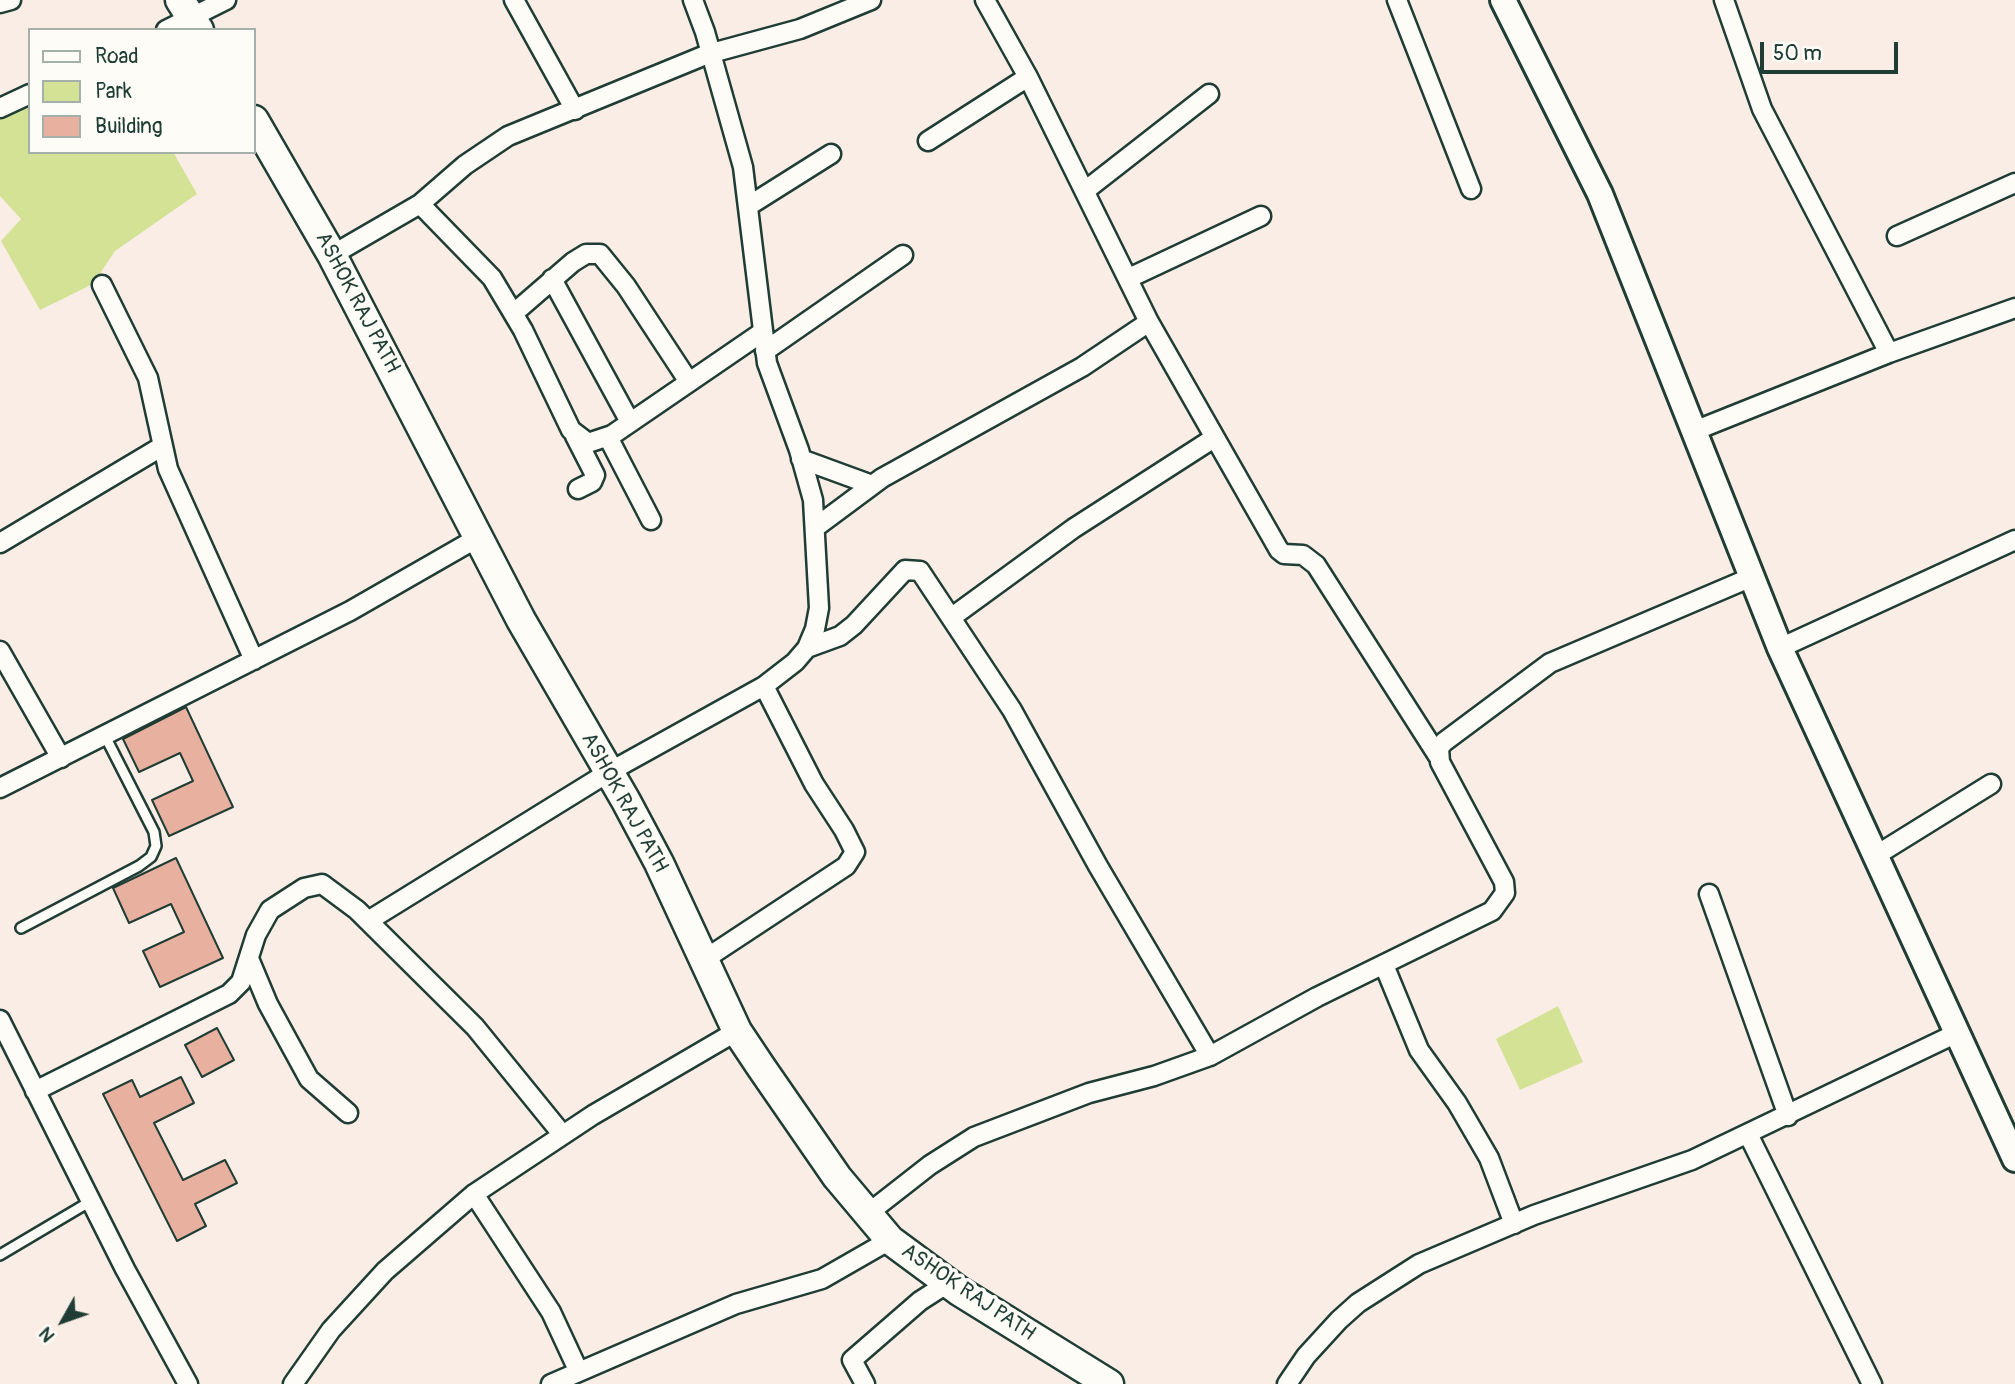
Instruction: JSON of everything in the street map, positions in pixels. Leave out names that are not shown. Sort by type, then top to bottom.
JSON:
[{"type":"main road","points":[[1503,0],[1600,194],[1780,648],[1955,1034],[2014,1157]]},
{"type":"main road","name":"ASHOK RAJ PATH","points":[[256,123],[332,255],[521,620],[610,772],[659,863],[702,961],[737,1031],[866,1215],[890,1240],[948,1283],[1109,1384]]},
{"type":"street","points":[[0,3],[11,0]]},
{"type":"street","points":[[184,19],[226,0]]},
{"type":"street","points":[[514,0],[575,110]]},
{"type":"street","points":[[368,921],[610,772],[764,685],[795,662],[807,648],[815,629],[819,608],[813,500],[777,396],[763,342],[750,205],[740,154],[693,0]]},
{"type":"street","points":[[332,255],[420,204],[465,165],[498,142],[710,53],[800,29],[871,0]]},
{"type":"street","points":[[866,1215],[945,1154],[998,1126],[1089,1093],[1154,1076],[1210,1056],[1317,997],[1492,911],[1505,893],[1499,871],[1438,756],[1315,565],[1303,555],[1291,555],[1279,550],[1149,322],[1086,190],[985,0]]},
{"type":"street","points":[[1397,0],[1471,189]]},
{"type":"street","points":[[1724,0],[1762,109],[1889,354]]},
{"type":"street","points":[[928,141],[1028,77]]},
{"type":"street","points":[[1086,190],[1209,94]]},
{"type":"street","points":[[0,108],[28,95]]},
{"type":"street","points":[[750,205],[831,154]]},
{"type":"street","points":[[1897,236],[2015,183]]},
{"type":"street","points":[[420,204],[476,259],[514,313],[595,475],[592,482],[578,489]]},
{"type":"street","points":[[1129,278],[1261,216]]},
{"type":"street","points":[[514,313],[552,279],[586,254],[594,252],[606,258],[689,382]]},
{"type":"street","points":[[575,435],[588,443],[608,437],[689,382],[763,342],[903,255]]},
{"type":"street","points":[[552,279],[631,422]]},
{"type":"street","points":[[102,285],[148,378],[167,469],[254,660]]},
{"type":"street","points":[[1694,431],[1889,354],[2015,308]]},
{"type":"street","points":[[816,527],[872,485],[964,430],[1082,367],[1149,322]]},
{"type":"street","points":[[608,437],[651,520]]},
{"type":"street","points":[[952,617],[1074,528],[1214,438]]},
{"type":"street","points":[[0,543],[116,477],[161,447]]},
{"type":"street","points":[[801,459],[872,485]]},
{"type":"street","points":[[0,788],[351,611],[479,537]]},
{"type":"street","points":[[1780,648],[2015,540]]},
{"type":"street","points":[[807,648],[840,636],[854,625],[905,569],[920,571],[1012,710],[1098,866],[1210,1056]]},
{"type":"street","points":[[1438,756],[1440,748],[1453,734],[1550,663],[1752,577]]},
{"type":"street","points":[[0,651],[61,758]]},
{"type":"street","points":[[702,961],[846,866],[855,852],[845,830],[814,784],[764,685]]},
{"type":"street","points":[[1875,856],[1991,784]]},
{"type":"street","points":[[36,1091],[213,1004],[241,982],[263,919],[285,900],[313,884],[322,884],[368,921],[475,1027],[562,1134]]},
{"type":"street","points":[[1709,894],[1788,1116]]},
{"type":"street","points":[[250,961],[268,1004],[309,1079],[348,1113]]},
{"type":"street","points":[[1384,965],[1415,1041],[1457,1102],[1489,1158],[1514,1224]]},
{"type":"street","points":[[0,1020],[91,1201],[188,1384]]},
{"type":"street","points":[[293,1384],[331,1330],[385,1271],[474,1194],[562,1134],[737,1031]]},
{"type":"street","points":[[1287,1384],[1323,1335],[1358,1304],[1419,1264],[1514,1224],[1655,1175],[1788,1116],[1955,1034]]},
{"type":"street","points":[[1748,1134],[1872,1384]]},
{"type":"street","points":[[474,1194],[551,1312],[578,1370]]},
{"type":"street","points":[[551,1384],[578,1370],[756,1297],[822,1279],[890,1240]]},
{"type":"street","points":[[865,1384],[852,1360],[920,1301],[948,1283]]},
{"type":"lane","points":[[21,928],[139,866],[151,857],[156,846],[154,832],[105,736]]},
{"type":"lane","points":[[0,1255],[91,1201]]},
{"type":"green space","points":[[28,104],[28,154],[174,154],[197,194],[115,251],[93,284],[40,310],[1,241],[21,219],[0,196],[0,116]]},
{"type":"green space","points":[[1558,1006],[1583,1062],[1520,1090],[1496,1039]]},
{"type":"building","points":[[186,707],[233,807],[169,836],[152,800],[193,781],[180,753],[139,772],[123,739]]},
{"type":"building","points":[[176,858],[223,958],[160,987],[143,951],[184,932],[171,904],[129,923],[113,888]]},
{"type":"building","points":[[217,1028],[234,1060],[202,1077],[185,1045]]},
{"type":"building","points":[[181,1077],[194,1103],[154,1123],[183,1180],[225,1160],[237,1183],[195,1204],[206,1226],[177,1241],[103,1094],[132,1080],[140,1097]]}]
